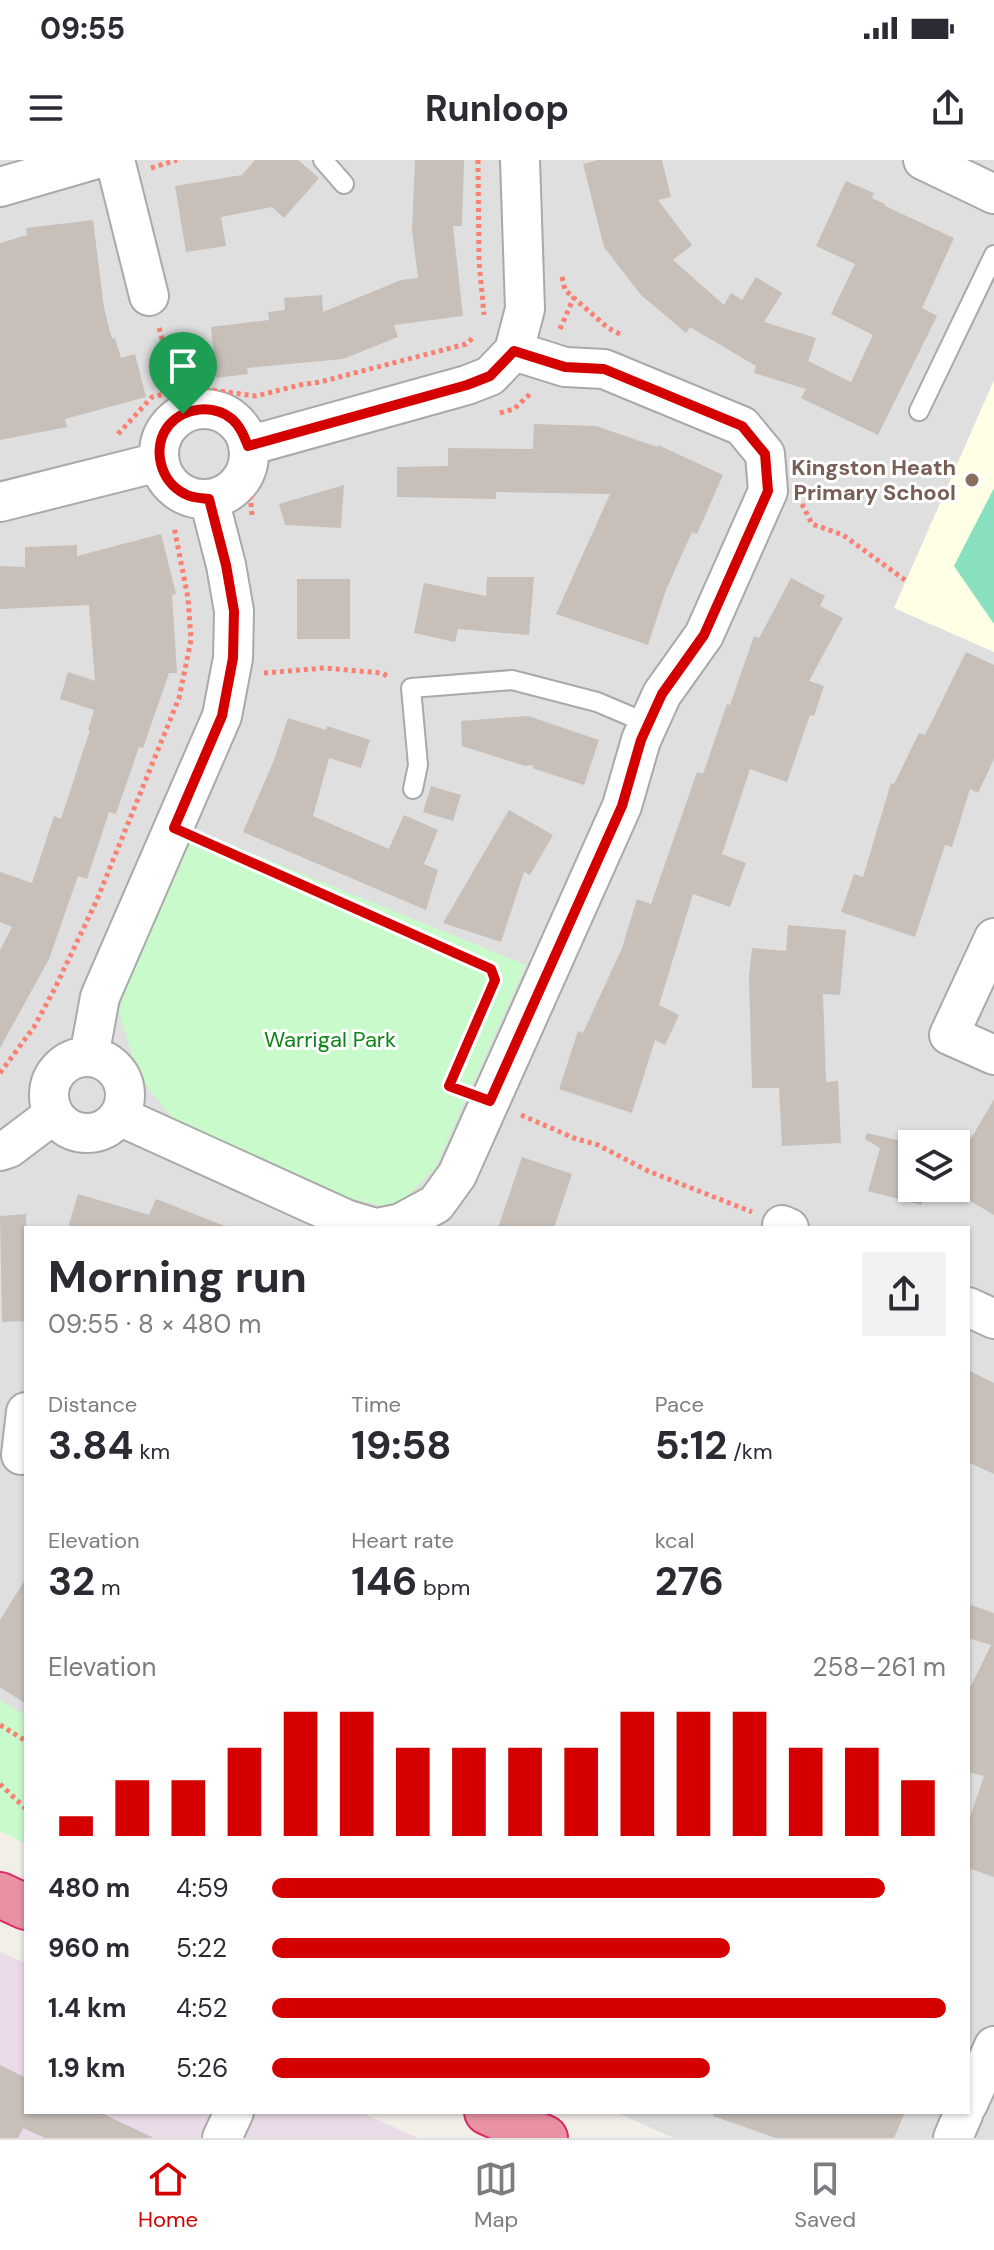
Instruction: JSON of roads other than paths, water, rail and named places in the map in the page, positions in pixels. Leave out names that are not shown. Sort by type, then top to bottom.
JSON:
[{"type":"highway","points":[[0,1895],[24,1906]]},
{"type":"highway","points":[[491,2114],[545,2138]]},
{"type":"street","points":[[0,187],[93,160]]},
{"type":"street","points":[[115,160],[149,296]]},
{"type":"street","points":[[520,160],[525,309],[530,356]]},
{"type":"street","points":[[923,160],[994,194]]},
{"type":"street","points":[[258,459],[232,419],[218,411],[180,402],[161,440],[159,462],[165,477],[175,489],[188,496],[209,499],[224,494],[236,485],[245,471],[249,456],[258,459],[467,385],[530,356],[565,367],[604,369],[742,426],[765,454],[768,491],[704,635],[662,694],[641,740],[622,806],[457,1175],[436,1204],[391,1226]]},
{"type":"street","points":[[0,502],[159,462]]},
{"type":"street","points":[[89,1057],[100,997],[222,716],[252,678],[233,658],[234,611],[209,499]]},
{"type":"street","points":[[994,938],[949,1035],[994,1055]]},
{"type":"street","points":[[75,1058],[102,1060],[113,1067],[121,1078],[125,1091],[124,1104],[119,1116],[100,1131],[87,1134],[74,1131],[62,1125],[54,1114],[49,1100],[54,1074],[75,1058]]},
{"type":"street","points":[[0,1151],[9,1148],[54,1114]]},
{"type":"street","points":[[119,1116],[348,1220],[383,1226]]},
{"type":"street","points":[[970,1308],[994,1319]]},
{"type":"street","points":[[16,1462],[24,1422]]},
{"type":"street","points":[[970,2100],[994,2046]]},
{"type":"street","points":[[222,2138],[233,2114]]},
{"type":"street","points":[[953,2138],[963,2114]]},
{"type":"lane","points":[[323,160],[344,184]]},
{"type":"lane","points":[[919,411],[994,255]]},
{"type":"lane","points":[[413,789],[418,765],[411,688],[512,680],[597,702],[649,724]]},
{"type":"place","name":"Kingston Heath Primary School","points":[[972,480]]},
{"type":"park label","name":"Warrigal Park","points":[[330,1039]]}]
